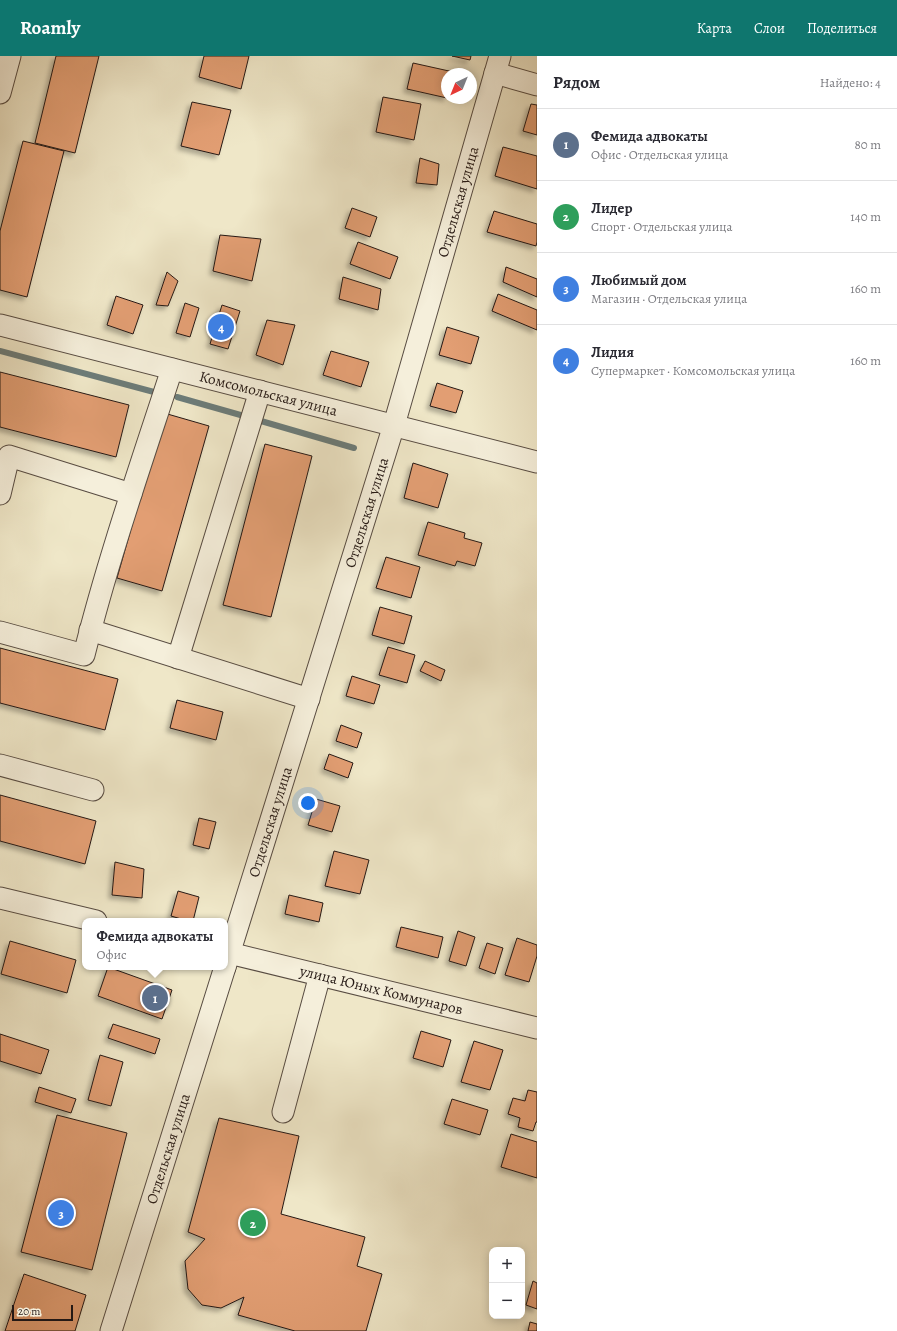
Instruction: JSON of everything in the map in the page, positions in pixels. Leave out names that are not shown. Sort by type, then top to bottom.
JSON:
[{"type":"street","points":[[0,93],[10,56]]},
{"type":"street","points":[[497,64],[537,85]]},
{"type":"street","name":"Отдельская улица","points":[[228,954],[394,425],[497,64]]},
{"type":"street","name":"Комсомольская улица","points":[[0,326],[172,368],[537,462]]},
{"type":"street","points":[[0,632],[84,655],[90,630],[131,494],[172,368]]},
{"type":"street","points":[[178,658],[260,391]]},
{"type":"street","points":[[0,494],[5,455],[131,494]]},
{"type":"street","points":[[90,630],[309,699]]},
{"type":"street","points":[[0,765],[93,790]]},
{"type":"street","points":[[0,898],[83,918]]},
{"type":"street","name":"улица Юных Коммунаров","points":[[228,960],[320,975],[537,1028]]},
{"type":"street","name":"Отдельская улица","points":[[111,1331],[223,970]]},
{"type":"street","points":[[283,1112],[320,975]]},
{"type":"building","points":[[56,56],[99,56],[75,153],[35,143]]},
{"type":"building","points":[[204,56],[249,56],[241,89],[199,77]]},
{"type":"building","points":[[452,56],[471,56],[470,60]]},
{"type":"building","points":[[413,63],[441,69],[441,97],[407,89]]},
{"type":"building","points":[[383,97],[421,104],[414,140],[376,132]]},
{"type":"building","points":[[192,102],[231,110],[219,155],[181,146]]},
{"type":"building","points":[[531,104],[537,105],[537,135],[523,131]]},
{"type":"building","points":[[23,141],[64,151],[27,297],[0,290],[0,231]]},
{"type":"building","points":[[503,147],[537,156],[537,189],[495,176]]},
{"type":"building","points":[[420,158],[439,164],[437,185],[416,183]]},
{"type":"building","points":[[352,208],[377,217],[370,237],[345,228]]},
{"type":"building","points":[[494,211],[537,224],[536,246],[487,232]]},
{"type":"building","points":[[220,235],[261,239],[252,281],[213,271]]},
{"type":"building","points":[[358,242],[398,257],[390,279],[350,264]]},
{"type":"building","points":[[506,267],[537,279],[537,297],[503,282]]},
{"type":"building","points":[[167,272],[178,281],[168,306],[156,305]]},
{"type":"building","points":[[343,277],[381,289],[378,310],[339,299]]},
{"type":"building","points":[[498,294],[537,310],[537,330],[492,311]]},
{"type":"building","points":[[116,296],[143,305],[133,334],[107,325]]},
{"type":"building","points":[[185,303],[199,308],[190,337],[176,333]]},
{"type":"building","points":[[222,305],[240,311],[228,349],[210,344]]},
{"type":"building","points":[[267,320],[295,325],[283,365],[256,355]]},
{"type":"building","points":[[447,327],[479,337],[471,364],[439,355]]},
{"type":"building","points":[[331,351],[369,362],[361,387],[323,375]]},
{"type":"building","points":[[0,372],[129,405],[116,457],[0,427]]},
{"type":"building","points":[[437,383],[463,391],[456,413],[430,406]]},
{"type":"building","points":[[164,413],[209,426],[162,591],[117,578]]},
{"type":"building","points":[[265,444],[312,456],[271,617],[223,605]]},
{"type":"building","points":[[413,463],[448,474],[438,508],[404,498]]},
{"type":"building","points":[[428,522],[465,533],[464,538],[482,543],[475,566],[457,561],[455,566],[418,555]]},
{"type":"building","points":[[386,557],[420,567],[411,598],[376,588]]},
{"type":"building","points":[[380,607],[412,616],[404,644],[372,635]]},
{"type":"building","points":[[388,647],[415,655],[407,683],[379,675]]},
{"type":"building","points":[[0,648],[118,679],[105,730],[0,703]]},
{"type":"building","points":[[425,661],[445,670],[441,681],[420,671]]},
{"type":"building","points":[[352,676],[380,685],[374,704],[346,696]]},
{"type":"building","points":[[177,700],[223,712],[216,740],[170,728]]},
{"type":"building","points":[[341,725],[362,733],[357,748],[336,741]]},
{"type":"building","points":[[329,754],[353,763],[348,778],[324,769]]},
{"type":"building","points":[[0,795],[96,821],[85,864],[0,841]]},
{"type":"building","points":[[316,799],[340,806],[332,832],[308,825]]},
{"type":"building","points":[[199,818],[216,822],[209,849],[193,845]]},
{"type":"building","points":[[334,851],[369,860],[360,894],[325,886]]},
{"type":"building","points":[[115,862],[144,869],[142,898],[112,895]]},
{"type":"building","points":[[178,891],[199,897],[194,918],[178,918],[171,916]]},
{"type":"building","points":[[289,895],[323,903],[319,922],[285,914]]},
{"type":"building","points":[[401,927],[443,937],[438,958],[396,947]]},
{"type":"building","points":[[458,931],[475,937],[466,966],[449,961]]},
{"type":"building","points":[[517,938],[537,945],[537,956],[529,982],[505,975]]},
{"type":"building","points":[[10,941],[76,960],[67,993],[1,974]]},
{"type":"building","points":[[487,943],[503,948],[495,974],[479,968]]},
{"type":"building","points":[[107,970],[116,970],[172,990],[162,1019],[98,996]]},
{"type":"building","points":[[113,1024],[160,1039],[155,1054],[108,1038]]},
{"type":"building","points":[[421,1031],[451,1040],[443,1067],[413,1058]]},
{"type":"building","points":[[0,1034],[49,1050],[41,1074],[0,1061]]},
{"type":"building","points":[[474,1041],[503,1050],[490,1090],[461,1082]]},
{"type":"building","points":[[100,1055],[123,1062],[111,1106],[88,1100]]},
{"type":"building","points":[[39,1087],[76,1099],[71,1113],[35,1102]]},
{"type":"building","points":[[528,1090],[537,1092],[537,1122],[533,1131],[518,1127],[520,1118],[508,1114],[513,1098],[525,1101]]},
{"type":"building","points":[[452,1099],[488,1110],[480,1135],[444,1124]]},
{"type":"building","points":[[57,1115],[127,1133],[92,1270],[21,1252]]},
{"type":"building","points":[[219,1118],[299,1136],[281,1214],[365,1237],[357,1266],[382,1274],[366,1331],[295,1331],[238,1315],[244,1297],[221,1308],[202,1305],[188,1289],[185,1261],[205,1239],[188,1232]]},
{"type":"building","points":[[511,1134],[537,1142],[537,1178],[501,1167]]},
{"type":"building","points":[[24,1274],[86,1295],[75,1331],[5,1331]]},
{"type":"building","points":[[533,1281],[537,1283],[537,1309],[526,1305]]},
{"type":"building","points":[[530,1322],[537,1324],[537,1331],[528,1331]]},
{"type":"waterway","points":[[0,351],[154,392]]},
{"type":"waterway","points":[[177,397],[244,416]]},
{"type":"waterway","points":[[261,421],[354,448]]},
{"type":"place","name":"Лидия","points":[[221,327]]},
{"type":"place","name":"Фемида адвокаты","points":[[155,998]]},
{"type":"place","name":"Любимый дом","points":[[61,1213]]},
{"type":"place","name":"Лидер","points":[[253,1223]]}]
